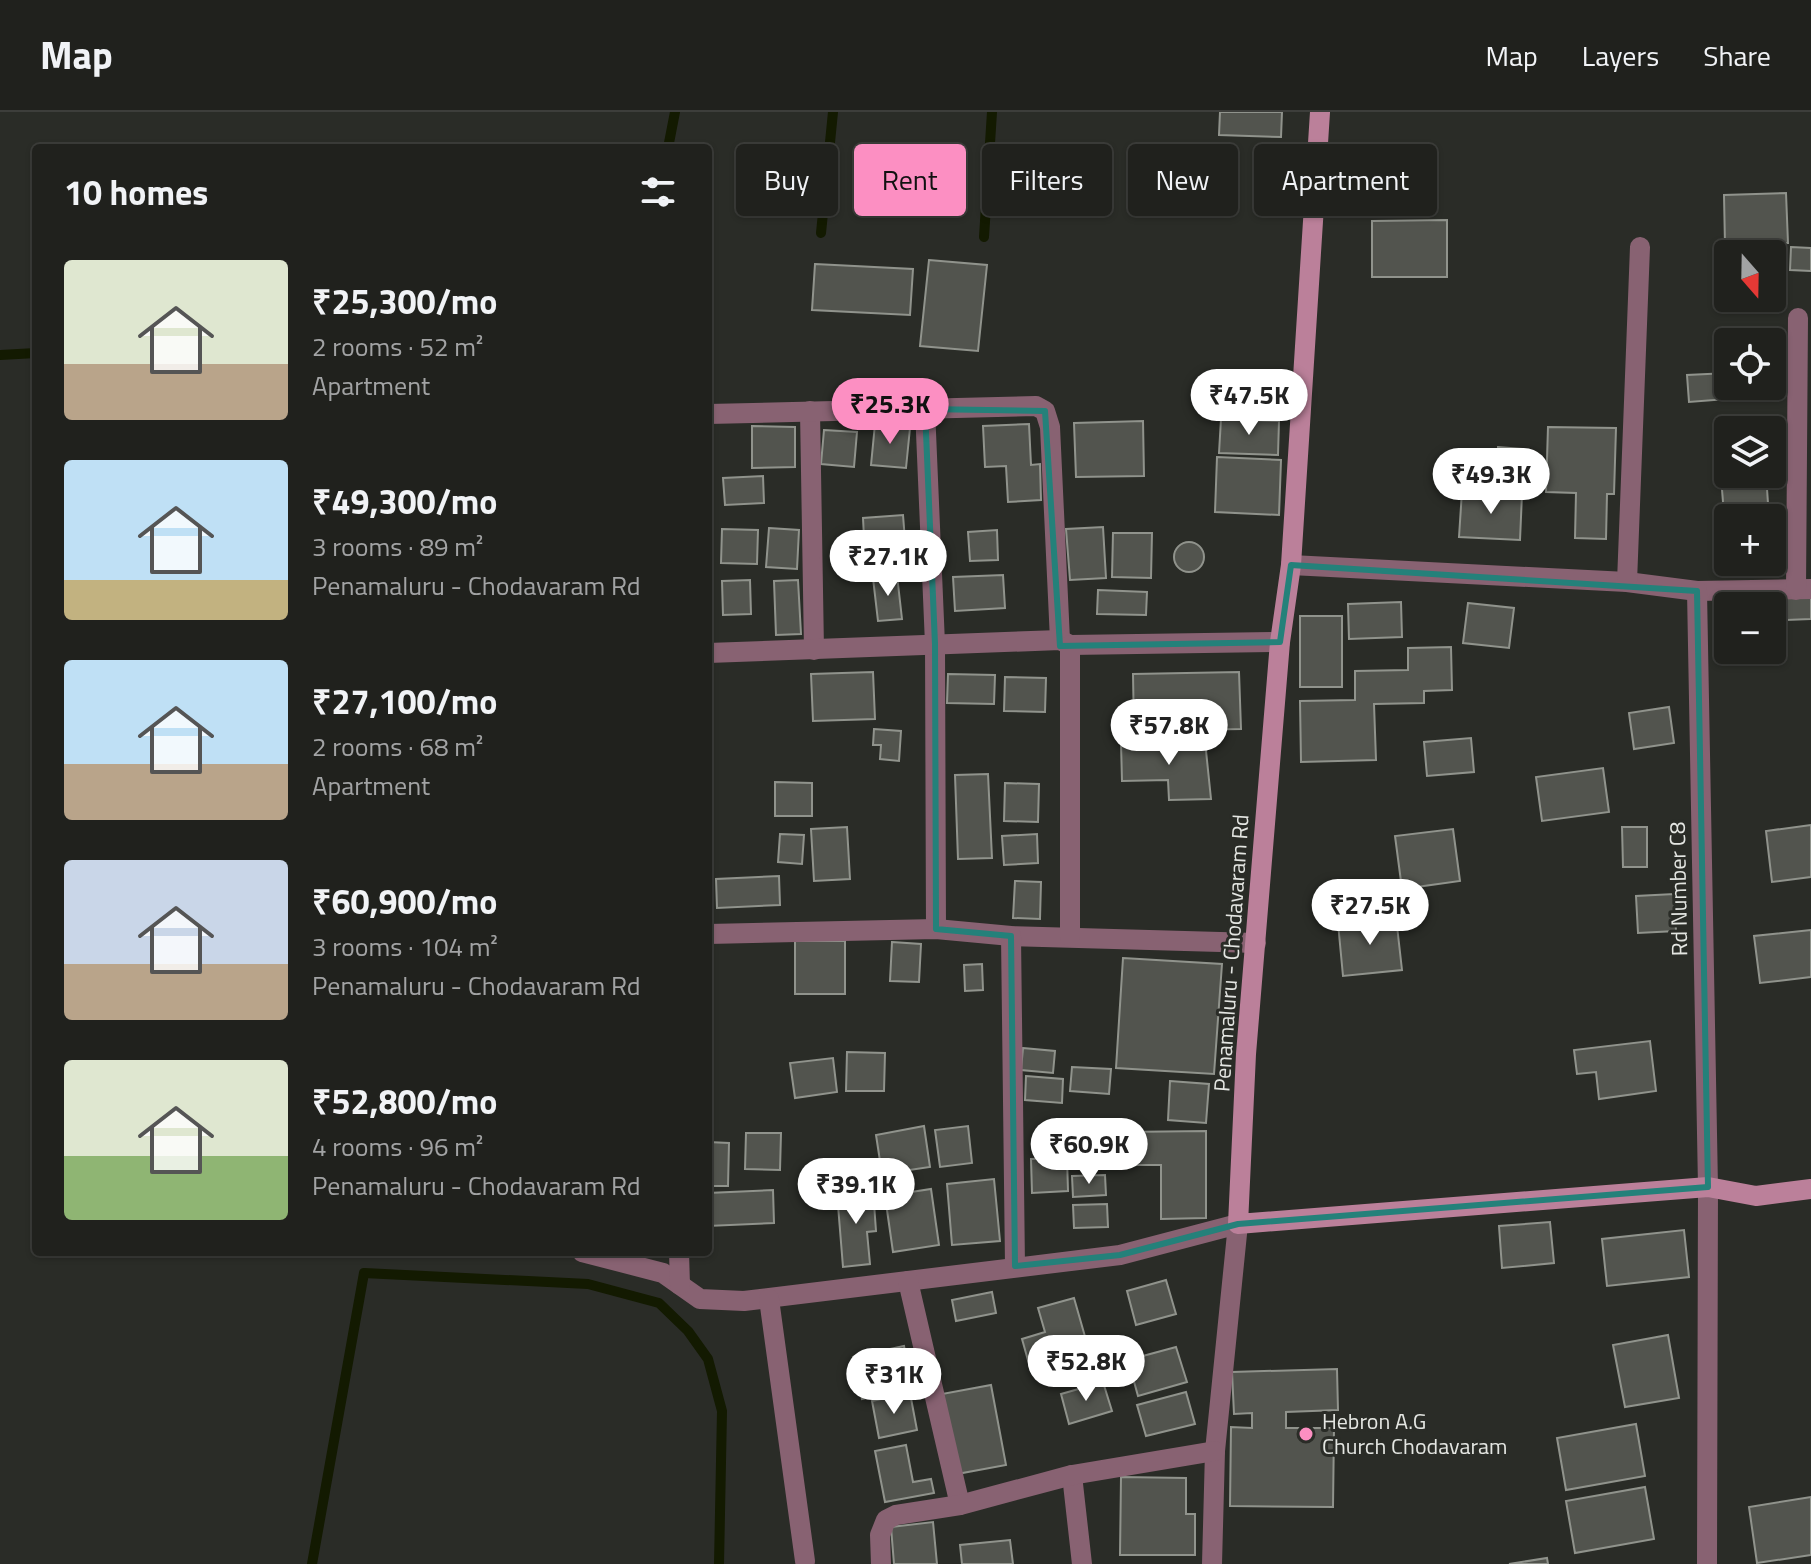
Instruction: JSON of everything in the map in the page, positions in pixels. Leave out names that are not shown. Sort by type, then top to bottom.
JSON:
[{"type":"street","name":"Penamaluru - Chodavaram Rd","points":[[1238,1224],[1246,1054],[1280,642],[1291,565],[1320,112]]},
{"type":"street","points":[[1627,582],[1640,247]]},
{"type":"street","points":[[1291,565],[1627,582],[1697,591],[1804,590],[1798,318]]},
{"type":"street","points":[[712,414],[1036,406],[1045,411],[1050,427],[1065,643],[1070,937]]},
{"type":"street","points":[[925,409],[935,644],[936,929]]},
{"type":"street","points":[[810,411],[814,650]]},
{"type":"street","name":"Rd Number C8","points":[[1697,591],[1708,1187],[1707,1564]]},
{"type":"street","points":[[712,653],[935,644],[1280,642]]},
{"type":"street","points":[[712,934],[936,929],[1011,936],[1256,943]]},
{"type":"street","points":[[1011,936],[1015,1266]]},
{"type":"street","points":[[597,1256],[663,1273],[700,1299],[769,1299],[1120,1255],[1238,1224],[1708,1187],[1756,1196],[1811,1189]]},
{"type":"street","points":[[1212,1564],[1215,1451],[1238,1224]]},
{"type":"street","points":[[679,1256],[680,1285]]},
{"type":"street","points":[[908,1281],[960,1505]]},
{"type":"street","points":[[769,1299],[805,1561]]},
{"type":"street","points":[[881,1564],[880,1535],[886,1520],[896,1515],[960,1505],[1072,1475],[1215,1451]]},
{"type":"street","points":[[1072,1475],[1082,1564]]},
{"type":"highlighted area","points":[[925,409],[1045,411],[1060,646],[1280,642],[1291,565],[1697,591],[1708,1187],[1238,1224],[1120,1255],[1015,1266],[1011,936],[936,929],[935,644]]},
{"type":"building","points":[[1220,112],[1282,112],[1281,137],[1219,135]]},
{"type":"building","points":[[1786,193],[1788,243],[1786,240],[1725,240],[1724,195]]},
{"type":"building","points":[[1447,220],[1447,277],[1372,277],[1372,221]]},
{"type":"building","points":[[1791,247],[1811,248],[1811,271],[1790,270]]},
{"type":"building","points":[[929,260],[987,265],[978,351],[920,346]]},
{"type":"building","points":[[815,264],[913,269],[910,315],[812,310]]},
{"type":"building","points":[[1714,374],[1714,400],[1689,402],[1687,375]]},
{"type":"building","points":[[1245,376],[1283,378],[1280,414],[1242,411]]},
{"type":"building","points":[[1221,419],[1279,421],[1278,455],[1219,453]]},
{"type":"building","points":[[1143,421],[1144,476],[1076,477],[1074,423]]},
{"type":"building","points":[[875,424],[910,428],[906,468],[871,465]]},
{"type":"building","points":[[1029,424],[1031,465],[1040,464],[1041,500],[1008,502],[1006,466],[985,467],[983,426]]},
{"type":"building","points":[[752,426],[795,427],[795,467],[752,468]]},
{"type":"building","points":[[1548,427],[1616,428],[1614,494],[1607,494],[1606,539],[1575,538],[1576,493],[1546,492]]},
{"type":"building","points":[[824,430],[857,432],[854,467],[821,464]]},
{"type":"building","points":[[1498,447],[1522,449],[1519,493],[1496,491]]},
{"type":"building","points":[[1217,457],[1281,460],[1279,515],[1215,512]]},
{"type":"building","points":[[763,476],[764,503],[725,505],[723,478]]},
{"type":"building","points":[[1722,488],[1767,488],[1768,504],[1723,504]]},
{"type":"building","points":[[1462,491],[1522,494],[1520,540],[1459,537]]},
{"type":"building","points":[[903,515],[906,553],[865,557],[863,518]]},
{"type":"building","points":[[1103,527],[1106,578],[1070,580],[1066,529]]},
{"type":"building","points":[[769,528],[799,530],[797,569],[766,567]]},
{"type":"building","points":[[722,529],[758,530],[757,564],[721,563]]},
{"type":"building","points":[[997,530],[998,560],[970,561],[968,532]]},
{"type":"building","points":[[1113,533],[1152,533],[1151,578],[1112,577]]},
{"type":"building","points":[[1189,542],[1200,546],[1204,557],[1200,568],[1189,572],[1178,568],[1174,557],[1178,546]]},
{"type":"building","points":[[897,575],[902,619],[878,621],[873,578]]},
{"type":"building","points":[[1003,575],[1005,608],[955,611],[953,577]]},
{"type":"building","points":[[750,580],[751,614],[723,615],[722,581]]},
{"type":"building","points":[[798,580],[801,634],[776,635],[774,581]]},
{"type":"building","points":[[1098,590],[1147,592],[1146,615],[1097,614]]},
{"type":"building","points":[[1811,594],[1811,619],[1786,620],[1786,595]]},
{"type":"building","points":[[1401,602],[1402,637],[1349,639],[1348,604]]},
{"type":"building","points":[[1468,603],[1514,608],[1509,648],[1463,643]]},
{"type":"building","points":[[1300,616],[1342,616],[1342,687],[1300,687]]},
{"type":"building","points":[[1451,647],[1452,690],[1424,691],[1424,703],[1374,704],[1376,760],[1301,762],[1300,701],[1355,700],[1355,671],[1408,670],[1408,648]]},
{"type":"building","points":[[873,672],[875,719],[813,721],[811,674]]},
{"type":"building","points":[[1239,672],[1241,729],[1134,731],[1133,674]]},
{"type":"building","points":[[948,674],[995,675],[994,704],[947,703]]},
{"type":"building","points":[[1005,677],[1046,678],[1045,712],[1004,711]]},
{"type":"building","points":[[1669,707],[1674,743],[1634,749],[1629,713]]},
{"type":"building","points":[[874,729],[901,731],[899,761],[880,759],[881,745],[873,745]]},
{"type":"building","points":[[1471,738],[1474,772],[1427,776],[1424,742]]},
{"type":"building","points":[[1205,741],[1211,799],[1169,800],[1168,780],[1122,781],[1121,743]]},
{"type":"building","points":[[1603,768],[1609,812],[1542,821],[1536,777]]},
{"type":"building","points":[[988,774],[992,858],[958,859],[955,775]]},
{"type":"building","points":[[775,782],[812,783],[812,816],[775,816]]},
{"type":"building","points":[[1005,783],[1039,784],[1038,822],[1004,821]]},
{"type":"building","points":[[1811,825],[1811,877],[1772,882],[1766,831]]},
{"type":"building","points":[[847,827],[850,879],[814,881],[811,829]]},
{"type":"building","points":[[1622,827],[1647,827],[1647,867],[1623,867]]},
{"type":"building","points":[[1453,829],[1460,881],[1402,889],[1395,836]]},
{"type":"building","points":[[780,834],[804,835],[802,864],[778,862]]},
{"type":"building","points":[[1037,834],[1038,863],[1004,865],[1002,836]]},
{"type":"building","points":[[779,876],[780,905],[717,908],[716,879]]},
{"type":"building","points":[[1015,881],[1041,882],[1040,919],[1013,918]]},
{"type":"building","points":[[1674,894],[1676,931],[1638,933],[1636,896]]},
{"type":"building","points":[[1396,917],[1402,970],[1343,976],[1338,923]]},
{"type":"building","points":[[1811,930],[1811,977],[1760,983],[1754,936]]},
{"type":"building","points":[[795,941],[845,941],[845,994],[795,994]]},
{"type":"building","points":[[892,942],[921,944],[919,982],[890,981]]},
{"type":"building","points":[[1123,958],[1222,964],[1214,1074],[1116,1068]]},
{"type":"building","points":[[982,964],[983,990],[965,991],[964,965]]},
{"type":"building","points":[[1650,1041],[1656,1091],[1599,1099],[1596,1072],[1577,1074],[1574,1050]]},
{"type":"building","points":[[1023,1048],[1055,1051],[1053,1073],[1021,1070]]},
{"type":"building","points":[[847,1052],[885,1053],[884,1091],[846,1091]]},
{"type":"building","points":[[833,1058],[837,1092],[795,1098],[790,1063]]},
{"type":"building","points":[[1072,1067],[1111,1069],[1109,1094],[1070,1091]]},
{"type":"building","points":[[1026,1076],[1063,1079],[1062,1103],[1025,1100]]},
{"type":"building","points":[[1170,1081],[1209,1084],[1206,1123],[1168,1120]]},
{"type":"building","points":[[924,1126],[930,1167],[882,1174],[876,1135]]},
{"type":"building","points":[[968,1126],[972,1163],[940,1167],[935,1130]]},
{"type":"building","points":[[1206,1131],[1206,1218],[1161,1219],[1161,1165],[1122,1165],[1122,1132]]},
{"type":"building","points":[[746,1133],[781,1133],[780,1170],[745,1169]]},
{"type":"building","points":[[712,1142],[729,1143],[728,1186],[712,1186]]},
{"type":"building","points":[[1067,1158],[1068,1191],[1032,1193],[1031,1159]]},
{"type":"building","points":[[1105,1175],[1106,1195],[1073,1197],[1072,1176]]},
{"type":"building","points":[[994,1179],[1000,1241],[952,1245],[947,1184]]},
{"type":"building","points":[[873,1189],[876,1231],[867,1232],[870,1264],[843,1267],[837,1193]]},
{"type":"building","points":[[931,1189],[939,1245],[893,1252],[885,1196]]},
{"type":"building","points":[[773,1190],[774,1223],[712,1226],[712,1193]]},
{"type":"building","points":[[1107,1204],[1108,1227],[1074,1228],[1073,1205]]},
{"type":"building","points":[[1550,1222],[1554,1263],[1502,1268],[1499,1226]]},
{"type":"building","points":[[1684,1230],[1689,1277],[1607,1286],[1602,1239]]},
{"type":"building","points":[[1166,1280],[1176,1314],[1136,1325],[1127,1291]]},
{"type":"building","points":[[992,1292],[996,1313],[956,1321],[952,1300]]},
{"type":"building","points":[[1074,1298],[1090,1354],[1031,1371],[1022,1339],[1045,1332],[1038,1308]]},
{"type":"building","points":[[1668,1335],[1679,1398],[1625,1407],[1613,1345]]},
{"type":"building","points":[[904,1346],[912,1388],[862,1399],[853,1357]]},
{"type":"building","points":[[1176,1347],[1187,1382],[1138,1396],[1128,1360]]},
{"type":"building","name":"Hebron A.G Church Chodavaram","points":[[1337,1369],[1338,1410],[1286,1412],[1286,1428],[1334,1428],[1333,1507],[1230,1506],[1231,1427],[1252,1428],[1252,1413],[1234,1414],[1232,1372]]},
{"type":"building","points":[[1103,1382],[1112,1411],[1069,1424],[1061,1394]]},
{"type":"building","points":[[991,1385],[1006,1465],[957,1474],[942,1394]]},
{"type":"building","points":[[1186,1392],[1195,1424],[1146,1436],[1137,1405]]},
{"type":"building","points":[[910,1393],[917,1430],[879,1438],[872,1401]]},
{"type":"building","points":[[1636,1424],[1645,1476],[1566,1490],[1557,1438]]},
{"type":"building","points":[[906,1445],[913,1482],[931,1479],[934,1493],[885,1502],[875,1451]]},
{"type":"building","points":[[1121,1477],[1186,1478],[1186,1514],[1195,1514],[1195,1555],[1120,1555]]},
{"type":"building","points":[[1645,1487],[1654,1539],[1575,1553],[1566,1501]]},
{"type":"building","points":[[1811,1497],[1811,1555],[1757,1563],[1749,1507]]},
{"type":"building","points":[[933,1522],[937,1564],[894,1564],[891,1527]]},
{"type":"building","points":[[1010,1540],[1013,1564],[962,1564],[960,1545]]},
{"type":"building","points":[[1547,1558],[1548,1564],[1509,1564]]},
{"type":"waterway","points":[[669,144],[675,112]]},
{"type":"waterway","points":[[821,233],[833,112]]},
{"type":"waterway","points":[[984,237],[992,112]]},
{"type":"waterway","points":[[0,355],[32,353]]},
{"type":"waterway","points":[[312,1564],[364,1273],[588,1284],[659,1303],[688,1331],[708,1359],[722,1411],[719,1564]]},
{"type":"place","name":"Hebron A.G Church Chodavaram","points":[[1306,1434]]}]
